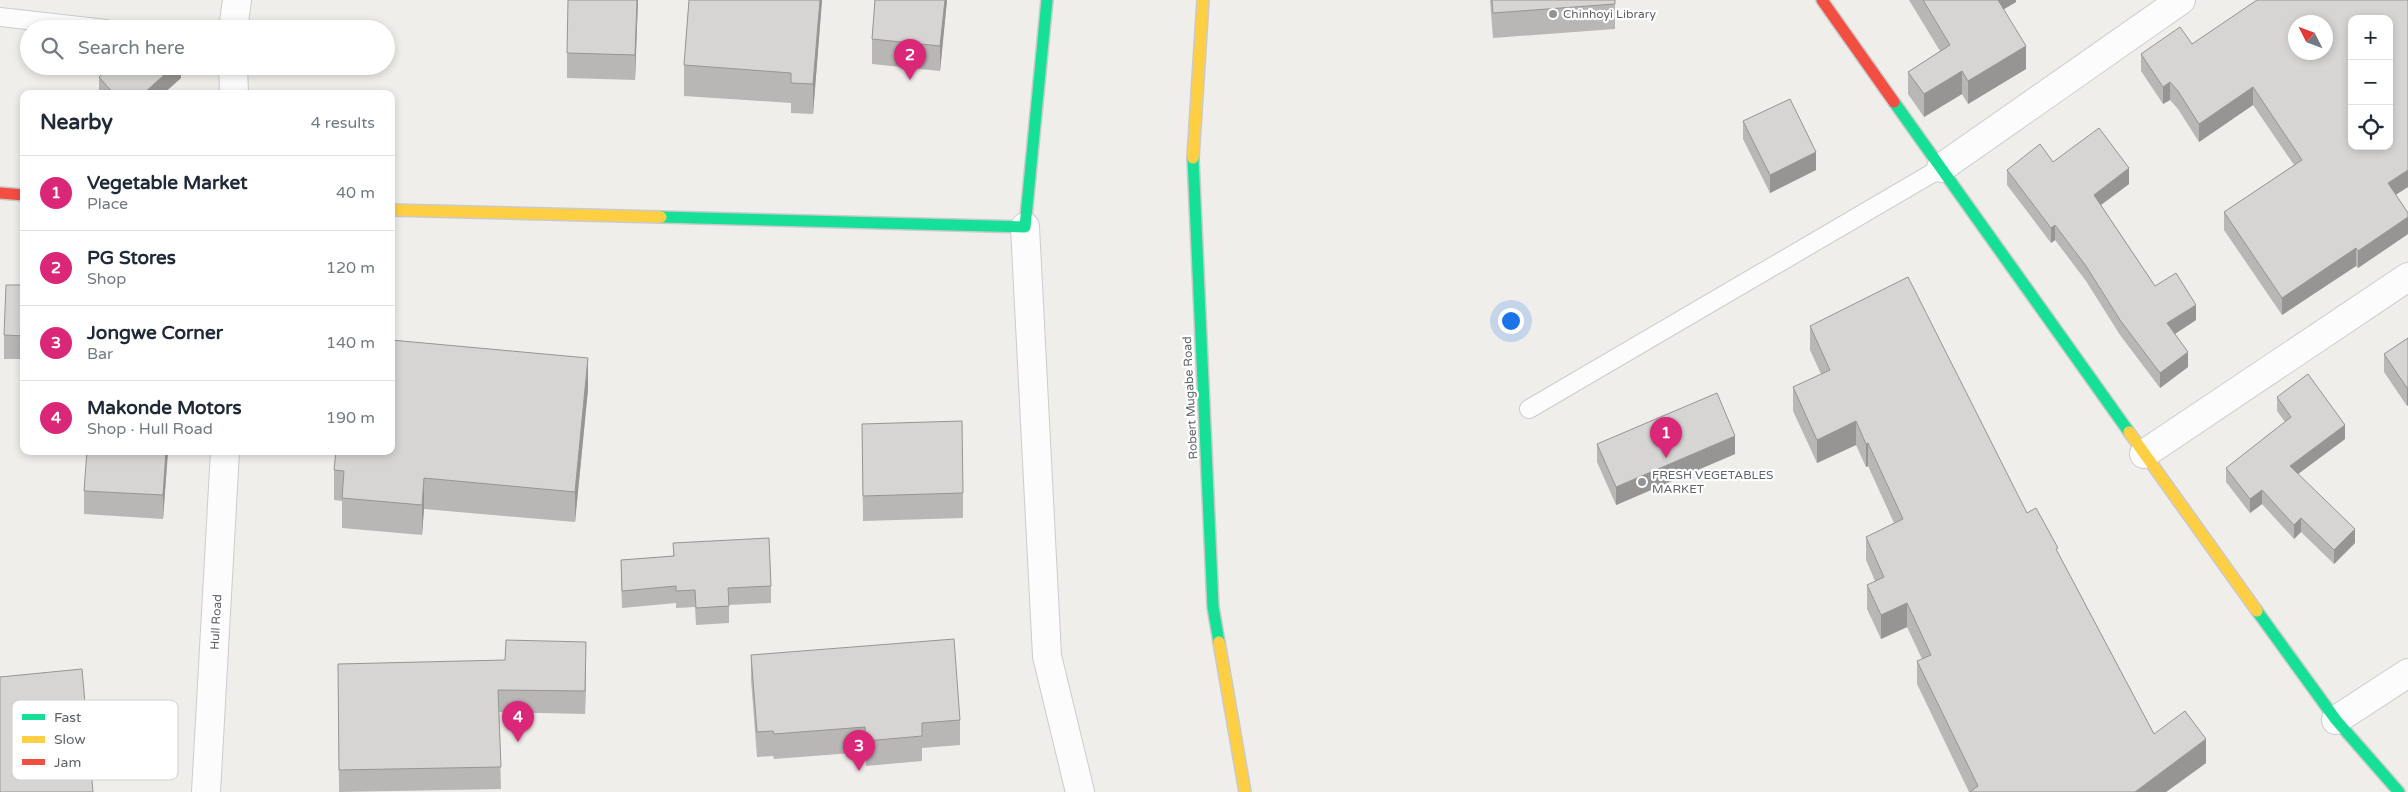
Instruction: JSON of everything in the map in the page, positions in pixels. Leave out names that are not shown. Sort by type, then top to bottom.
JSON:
[{"type":"street","points":[[235,20],[237,0]]},
{"type":"street","points":[[1047,0],[1026,227],[1047,656],[1080,792]]},
{"type":"street","name":"Robert Mugabe Road","points":[[1203,0],[1194,163],[1213,607],[1245,792]]},
{"type":"street","points":[[1822,0],[2144,454],[2336,720],[2399,792]]},
{"type":"street","points":[[1941,168],[2181,0]]},
{"type":"street","points":[[233,75],[234,90]]},
{"type":"street","points":[[0,193],[20,195]]},
{"type":"street","points":[[395,210],[1026,227]]},
{"type":"street","points":[[2144,454],[2408,277]]},
{"type":"street","name":"Hull Road","points":[[206,792],[226,455]]},
{"type":"street","points":[[2336,720],[2408,673]]},
{"type":"lane","points":[[0,17],[26,20]]},
{"type":"lane","points":[[1529,409],[1941,168]]},
{"type":"building","points":[[568,0],[637,0],[635,55],[567,53]]},
{"type":"building","points":[[689,0],[820,0],[813,84],[791,83],[791,73],[684,65]]},
{"type":"building","points":[[875,0],[945,0],[940,46],[872,39]]},
{"type":"building","points":[[1492,0],[1615,0],[1615,4],[1493,13]]},
{"type":"building","points":[[1923,0],[1998,0],[2026,46],[1968,81],[1962,71],[1924,94],[1908,72],[1950,45]]},
{"type":"building","points":[[2257,0],[2408,0],[2408,170],[2388,183],[2408,213],[2408,217],[2358,251],[2356,248],[2282,298],[2224,212],[2302,160],[2253,87],[2199,124],[2170,82],[2163,87],[2141,54],[2180,27],[2192,44]]},
{"type":"building","points":[[101,75],[164,75],[147,90],[110,90],[99,77]]},
{"type":"building","points":[[1790,99],[1816,152],[1770,175],[1743,121]]},
{"type":"building","points":[[2099,128],[2129,168],[2094,195],[2155,286],[2176,273],[2196,305],[2167,323],[2188,352],[2160,373],[2120,320],[2086,266],[2055,225],[2051,228],[2007,170],[2040,144],[2053,162]]},
{"type":"building","points":[[1908,277],[2027,513],[2036,508],[2154,734],[2185,711],[2206,739],[2135,792],[1970,792],[1978,786],[1917,661],[1931,655],[1907,603],[1881,615],[1867,585],[1884,577],[1866,537],[1903,519],[1856,421],[1817,440],[1793,387],[1830,370],[1810,326]]},
{"type":"building","points":[[6,285],[20,285],[20,336],[4,335]]},
{"type":"building","points":[[2408,338],[2408,388],[2407,388],[2384,354]]},
{"type":"building","points":[[395,340],[588,358],[575,492],[424,478],[422,505],[342,498],[344,471],[334,470],[336,455],[395,455]]},
{"type":"building","points":[[2308,374],[2345,425],[2290,466],[2355,529],[2334,550],[2301,518],[2294,525],[2262,490],[2250,499],[2226,468],[2291,417],[2277,397]]},
{"type":"building","points":[[1717,393],[1735,436],[1616,487],[1597,444]]},
{"type":"building","points":[[962,421],[963,493],[863,496],[862,424]]},
{"type":"building","points":[[87,455],[166,455],[163,495],[84,491]]},
{"type":"building","points":[[769,538],[771,586],[728,588],[729,606],[696,608],[695,590],[676,591],[676,586],[622,591],[621,560],[674,556],[673,543]]},
{"type":"building","points":[[954,639],[960,720],[922,723],[922,736],[866,741],[865,727],[774,734],[773,731],[757,732],[751,655]]},
{"type":"building","points":[[506,640],[586,642],[585,691],[498,690],[501,767],[339,770],[338,664],[505,660]]},
{"type":"building","points":[[82,669],[85,700],[12,700],[12,780],[92,780],[93,792],[0,792],[0,677]]},
{"type":"traffic: fast","points":[[661,217],[1025,227],[1047,0]]},
{"type":"traffic: fast","points":[[1894,102],[2129,432]]},
{"type":"traffic: fast","points":[[1193,158],[1213,607],[1219,642]]},
{"type":"traffic: fast","points":[[2257,611],[2336,720],[2399,792]]},
{"type":"traffic: slow","points":[[1193,158],[1203,0]]},
{"type":"traffic: slow","points":[[395,210],[661,217]]},
{"type":"traffic: slow","points":[[2129,432],[2257,611]]},
{"type":"traffic: slow","points":[[1219,642],[1245,792]]},
{"type":"traffic: jam","points":[[1822,0],[1894,102]]},
{"type":"traffic: jam","points":[[0,193],[20,195]]},
{"type":"place","name":"Chinhoyi Library","points":[[1553,14]]},
{"type":"place","name":"PG Stores","points":[[910,80]]},
{"type":"place","name":"Vegetable Market","points":[[1666,458]]},
{"type":"place","name":"FRESH VEGETABLES MARKET","points":[[1642,482]]},
{"type":"place","name":"Makonde Motors","points":[[518,742]]},
{"type":"place","name":"Jongwe Corner","points":[[859,771]]}]
